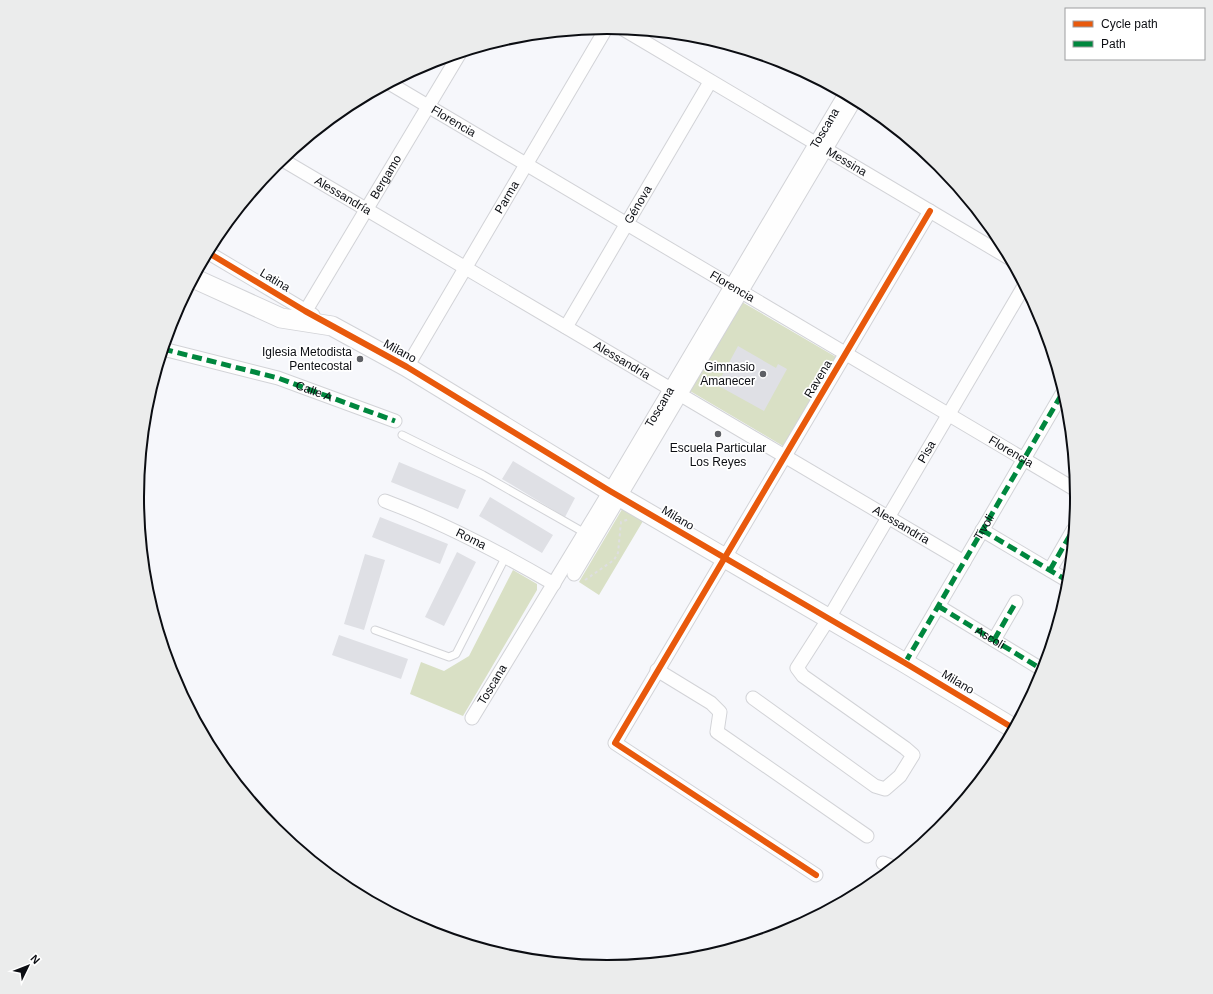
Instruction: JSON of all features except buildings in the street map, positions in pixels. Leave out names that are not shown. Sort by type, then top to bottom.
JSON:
[{"type":"street","name":"Parma","points":[[408,367],[603,34]]},
{"type":"street","name":"Messina","points":[[633,35],[998,252]]},
{"type":"street","name":"Bergamo","points":[[302,316],[456,60]]},
{"type":"street","name":"Génova","points":[[566,327],[628,224],[710,82]]},
{"type":"street","name":"Florencia","points":[[394,86],[1070,486]]},
{"type":"street","name":"Toscana","points":[[821,146],[843,99]]},
{"type":"street","name":"Toscana","points":[[578,576],[615,494],[821,146],[852,104]]},
{"type":"street","name":"Alessandría","points":[[287,163],[964,562]]},
{"type":"street","name":"Ravena","points":[[816,875],[615,743],[723,558],[930,211]]},
{"type":"street","name":"Latina","points":[[212,255],[302,316]]},
{"type":"street","name":"Milano","points":[[198,280],[282,318],[302,316],[332,326],[408,367],[615,494],[723,558],[829,618],[1009,726]]},
{"type":"street","name":"Pisa","points":[[753,698],[875,786],[885,789],[900,776],[913,755],[803,676],[797,668],[829,618],[1021,291]]},
{"type":"street","name":"Calle A","points":[[167,350],[278,378],[395,421]]},
{"type":"street","name":"Tivoli","points":[[905,663],[1059,399]]},
{"type":"street","name":"Toscana","points":[[472,718],[585,533],[615,494]]},
{"type":"street","name":"Roma","points":[[385,500],[422,515],[506,556],[554,584]]},
{"type":"street","points":[[982,530],[1063,578]]},
{"type":"street","points":[[1050,570],[1068,539]]},
{"type":"street","points":[[994,640],[1016,602]]},
{"type":"street","name":"Ascoli","points":[[938,606],[1037,666]]},
{"type":"street","points":[[657,670],[711,703],[720,712],[717,732],[867,836]]},
{"type":"lane","points":[[402,435],[483,475],[585,533]]},
{"type":"lane","points":[[375,630],[449,657],[456,654],[506,556]]},
{"type":"path","points":[[578,576],[585,580],[614,560],[618,553],[622,522],[632,518],[638,507]]},
{"type":"green space","name":"Gimnasio Amanecer","points":[[742,302],[836,357],[783,446],[690,391]]},
{"type":"green space","points":[[624,506],[646,516],[599,595],[579,582]]},
{"type":"green space","points":[[513,570],[537,584],[537,590],[463,716],[410,694],[421,662],[444,671],[469,656]]},
{"type":"marked path","points":[[167,350],[278,378],[395,421]]},
{"type":"marked path","points":[[905,663],[1059,399]]},
{"type":"marked path","points":[[982,530],[1063,578]]},
{"type":"marked path","points":[[1050,570],[1068,539]]},
{"type":"marked path","points":[[994,640],[1016,602]]},
{"type":"marked path","points":[[938,606],[1037,666]]},
{"type":"cycle path","points":[[816,875],[615,743],[930,211]]},
{"type":"cycle path","points":[[212,255],[305,311],[407,367],[610,491],[905,663],[1009,726]]},
{"type":"place","name":"Iglesia Metodista Pentecostal","points":[[360,359]]},
{"type":"place","name":"Gimnasio Amanecer","points":[[763,374]]},
{"type":"place","name":"Escuela Particular Los Reyes","points":[[718,434]]}]
